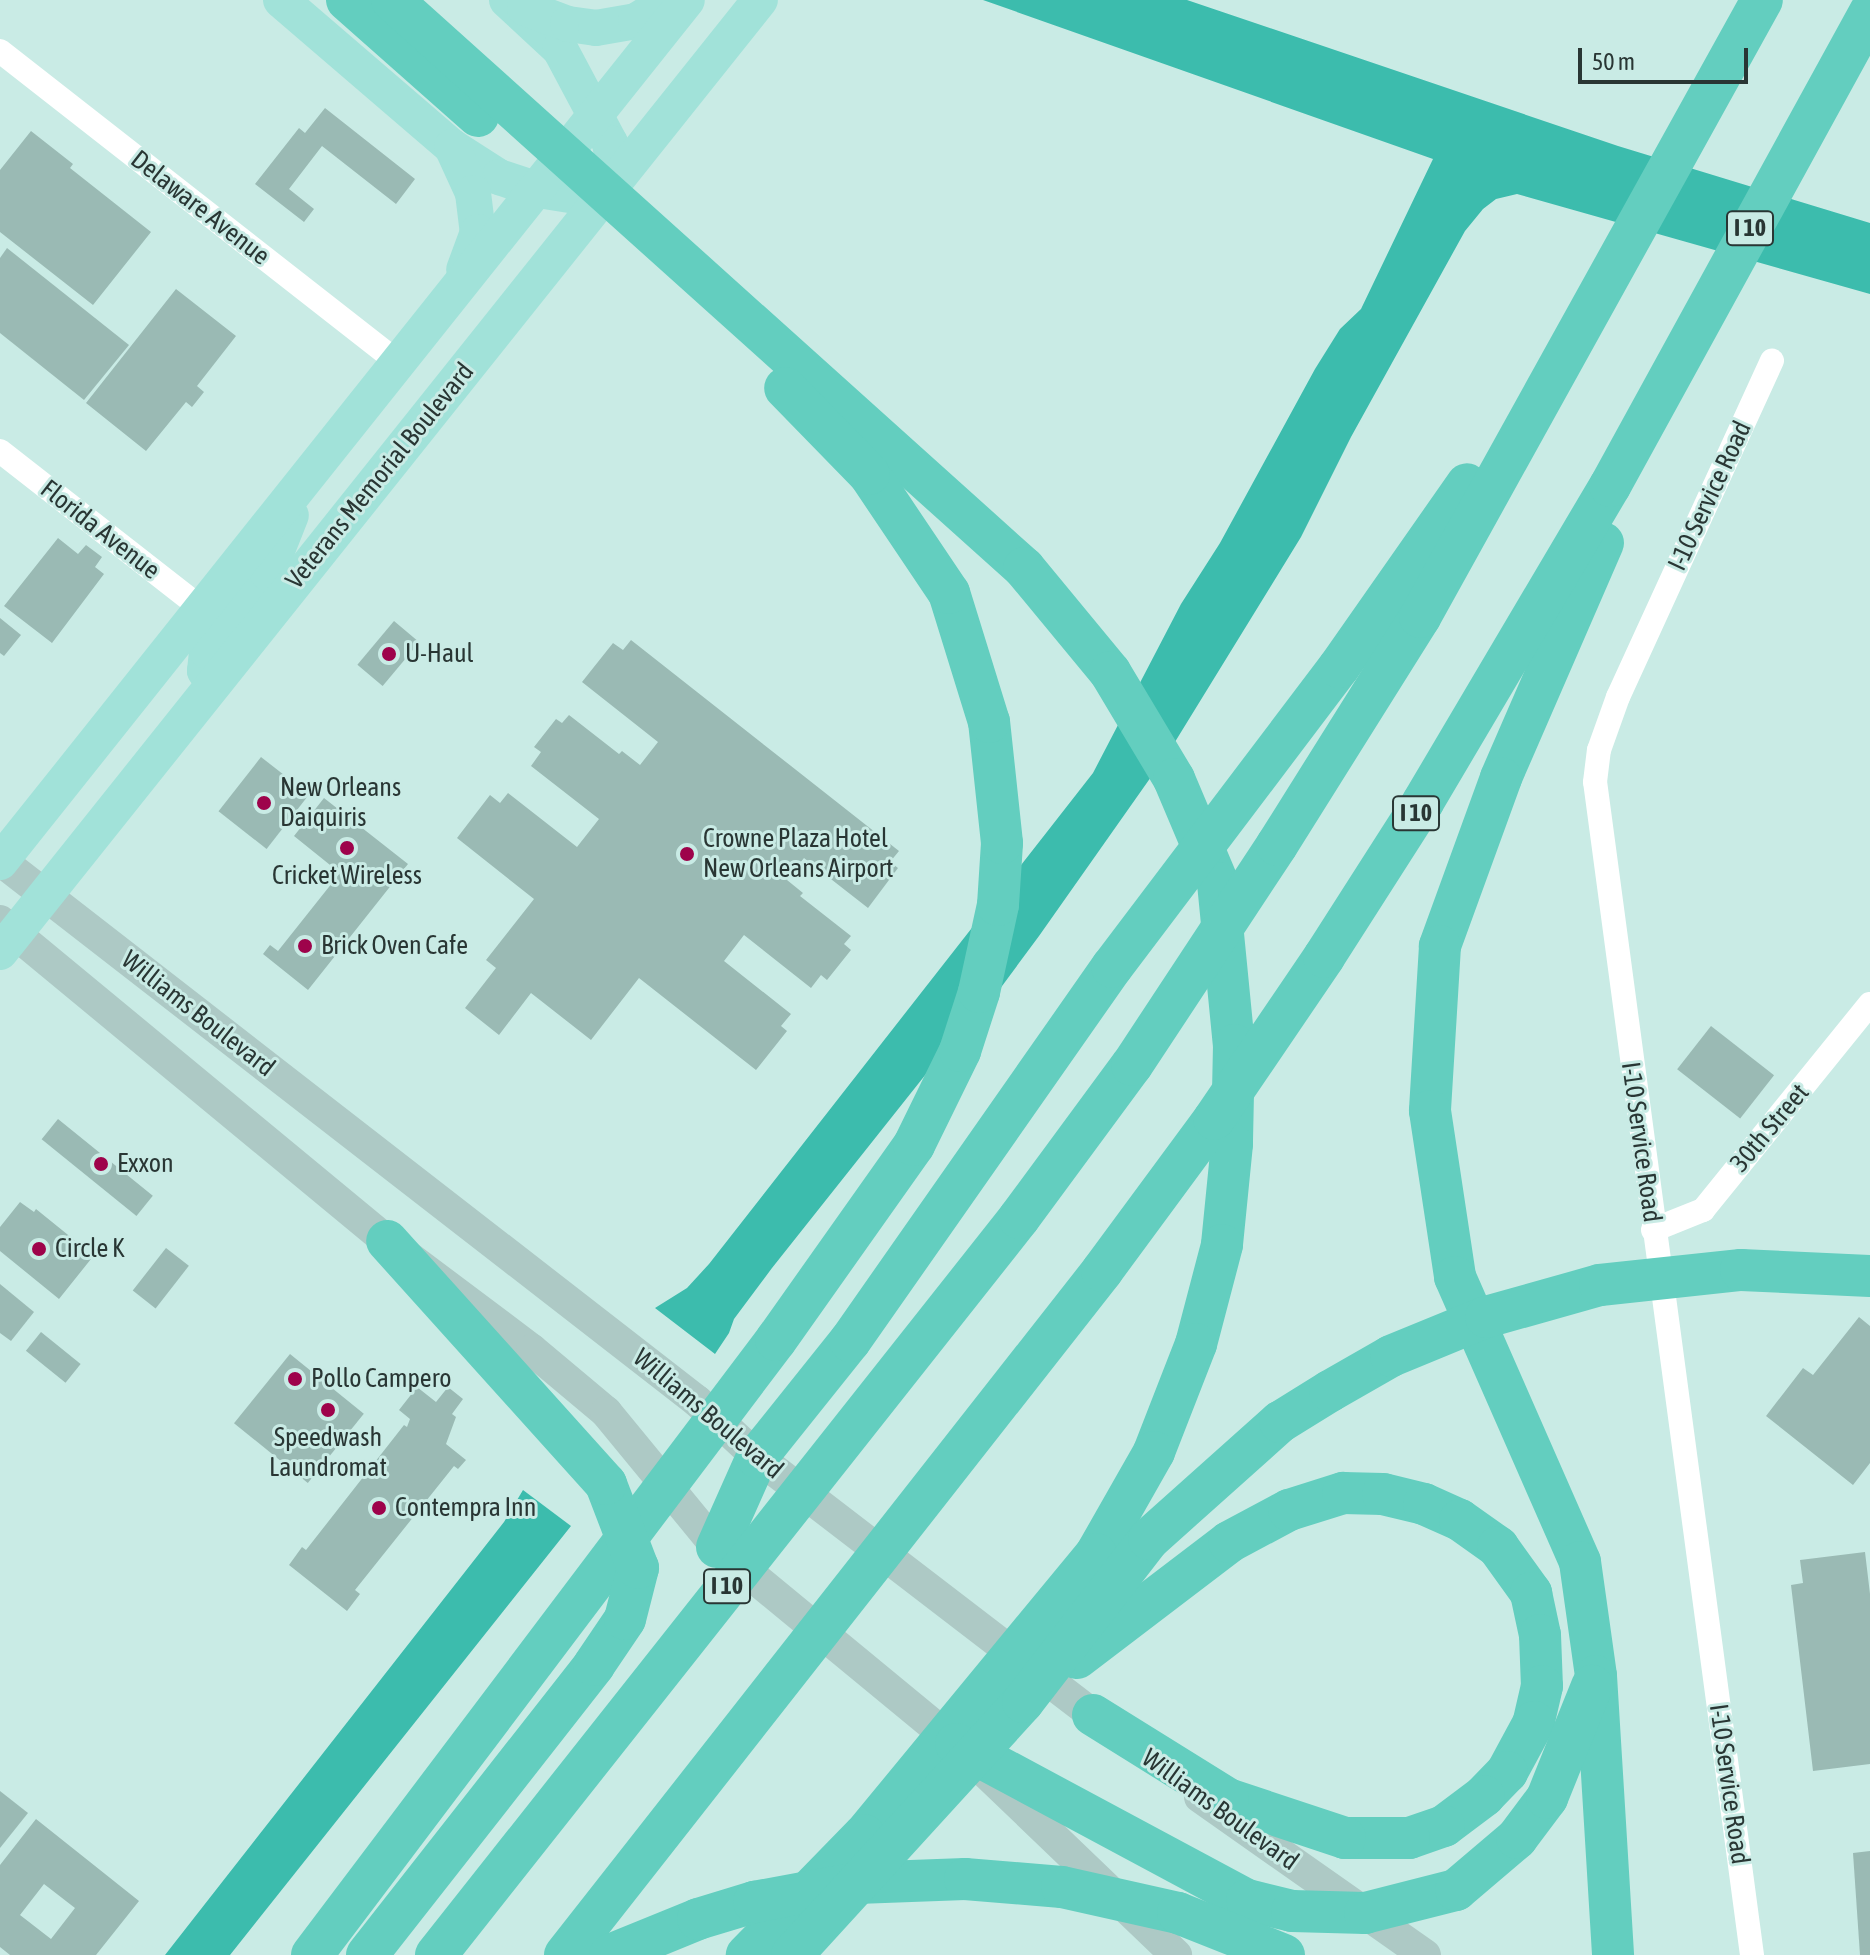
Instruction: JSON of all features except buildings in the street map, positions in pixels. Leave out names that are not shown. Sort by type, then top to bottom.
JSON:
[{"type":"highway","points":[[312,1955],[776,1340],[914,1145],[960,1051],[979,992],[998,905],[1002,843],[989,722],[949,593],[869,474],[780,384],[347,0]]},
{"type":"highway","points":[[392,0],[1024,568],[1110,672],[1174,779],[1218,883],[1234,1045],[1232,1144],[1222,1245],[1196,1344],[1154,1452],[1096,1554],[864,1835],[747,1955]]},
{"type":"highway","name":"I 10","points":[[436,1955],[1019,1218],[1132,1065],[1277,845],[1420,617],[1762,0]]},
{"type":"highway","name":"I 10","points":[[565,1955],[1102,1271],[1214,1119],[1407,828],[1517,646],[1695,333],[1870,12]]},
{"type":"highway","points":[[717,1547],[757,1457],[850,1341],[1112,967],[1339,667],[1598,297]]},
{"type":"highway","points":[[1613,1955],[1596,1676],[1580,1562],[1455,1277],[1430,1111],[1440,946],[1501,778],[1695,333]]},
{"type":"highway","points":[[367,1955],[594,1665],[625,1619],[638,1568],[606,1484],[387,1241]]},
{"type":"highway","points":[[792,1955],[1023,1702],[1149,1539],[1280,1422],[1391,1356],[1486,1317],[1600,1285],[1741,1270],[1870,1276]]},
{"type":"highway","points":[[697,1401],[741,1413],[770,1407],[850,1341]]},
{"type":"highway","points":[[1023,1702],[1229,1542],[1289,1510],[1343,1493],[1383,1494],[1424,1504],[1460,1520],[1498,1547],[1531,1593],[1540,1635],[1542,1686],[1534,1722],[1507,1772],[1484,1796],[1444,1826],[1409,1838],[1345,1838],[1228,1799],[1093,1715]]},
{"type":"highway","points":[[956,1744],[1247,1900],[1292,1911],[1365,1913],[1456,1890],[1517,1838],[1547,1798],[1596,1676]]},
{"type":"highway","points":[[610,1955],[685,1923],[754,1902],[857,1883],[965,1879],[1062,1887],[1178,1913],[1284,1955]]},
{"type":"main road","points":[[281,0],[452,147],[499,177],[538,190],[608,190],[610,143],[596,114],[560,49],[508,1]]},
{"type":"main road","points":[[508,1],[568,24],[596,28],[636,21],[669,0]]},
{"type":"main road","points":[[0,861],[400,364],[687,0]]},
{"type":"main road","name":"Veterans Memorial Boulevard","points":[[5,935],[45,895],[760,0]]},
{"type":"main road","points":[[452,147],[473,193],[478,232],[455,295]]},
{"type":"main road","points":[[215,682],[205,671],[207,651],[268,573],[303,483]]},
{"type":"main road","name":"Williams Boulevard","points":[[0,861],[697,1401],[757,1457],[1093,1715],[1252,1836],[1425,1955]]},
{"type":"main road","name":"Williams Boulevard","points":[[5,935],[387,1241],[532,1350],[606,1412],[717,1547],[956,1744],[1176,1955]]},
{"type":"street","name":"Delaware Avenue","points":[[0,51],[400,364]]},
{"type":"street","name":"I-10 Service Road","points":[[1752,1955],[1595,782],[1599,750],[1618,697],[1772,361]]},
{"type":"street","name":"Florida Avenue","points":[[0,451],[201,608]]},
{"type":"street","name":"30th Street","points":[[1653,1230],[1703,1210],[1870,1004]]},
{"type":"shaded area","points":[[983,0],[1187,0],[1618,146],[1870,223],[1870,294],[1517,194],[1496,199],[1483,209],[1465,231],[1351,437],[1301,537],[1170,750],[985,1009],[926,1074],[772,1268],[734,1319],[715,1354],[655,1308],[687,1288],[709,1264],[1093,773],[1181,604],[1220,543],[1315,369],[1340,329],[1361,309],[1433,159]]},
{"type":"shaded area","points":[[523,1490],[571,1526],[230,1955],[165,1955],[504,1522]]},
{"type":"place","name":"U-Haul","points":[[389,654]]},
{"type":"place","name":"New Orleans Daiquiris","points":[[264,803]]},
{"type":"place","name":"Cricket Wireless","points":[[347,848]]},
{"type":"place","name":"Crowne Plaza Hotel New Orleans Airport","points":[[687,854]]},
{"type":"place","name":"Brick Oven Cafe","points":[[305,946]]},
{"type":"place","name":"Exxon","points":[[101,1164]]},
{"type":"place","name":"Circle K","points":[[39,1249]]},
{"type":"place","name":"Pollo Campero","points":[[295,1379]]},
{"type":"place","name":"Speedwash Laundromat","points":[[328,1410]]},
{"type":"place","name":"Contempra Inn","points":[[379,1508]]}]
